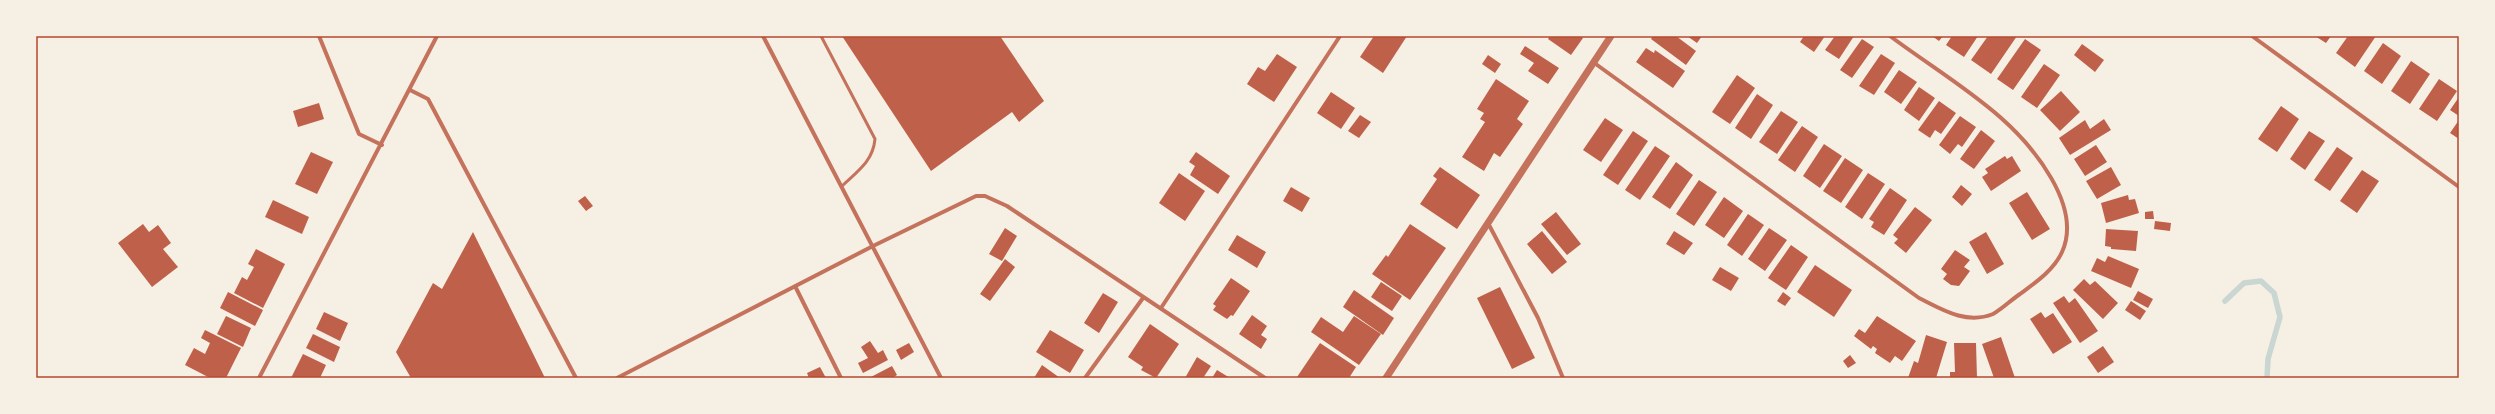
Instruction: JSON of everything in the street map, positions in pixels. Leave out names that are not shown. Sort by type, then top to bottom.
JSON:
[{"type":"street","points":[[319,36],[359,134],[382,145]]},
{"type":"street","points":[[259,378],[382,145],[437,36]]},
{"type":"street","points":[[763,36],[941,378]]},
{"type":"street","points":[[1161,308],[1340,36]]},
{"type":"street","points":[[1386,378],[1611,36]]},
{"type":"street","points":[[1593,62],[1918,298],[1964,318],[1992,314],[2042,278],[2062,252],[2068,224],[2066,208],[2030,147],[2000,117],[1890,36]]},
{"type":"street","points":[[2252,36],[2459,187]]},
{"type":"street","points":[[410,90],[428,99],[576,378]]},
{"type":"street","points":[[617,378],[873,246],[976,196],[985,196],[1007,206],[1265,378]]},
{"type":"street","points":[[1488,223],[1538,318],[1563,378]]},
{"type":"street","points":[[795,286],[841,378]]},
{"type":"street","points":[[1085,378],[1143,298]]},
{"type":"lane","points":[[821,36],[875,139],[874,152],[868,162],[842,186]]},
{"type":"building","points":[[842,36],[1000,36],[1044,101],[1019,122],[1012,112],[931,171]]},
{"type":"building","points":[[1374,36],[1407,36],[1383,73],[1360,57]]},
{"type":"building","points":[[1550,36],[1580,36],[1583,38],[1571,55],[1548,39]]},
{"type":"building","points":[[1653,36],[1676,36],[1696,51],[1686,65],[1651,39]]},
{"type":"building","points":[[1687,36],[1702,36],[1697,43]]},
{"type":"building","points":[[1804,36],[1825,36],[1814,52],[1800,42]]},
{"type":"building","points":[[1835,36],[1854,36],[1839,59],[1825,50]]},
{"type":"building","points":[[1932,36],[1943,36],[1939,41]]},
{"type":"building","points":[[1952,36],[1978,36],[1964,57],[1946,45]]},
{"type":"building","points":[[1988,36],[2017,36],[1991,74],[1971,60]]},
{"type":"building","points":[[2315,36],[2331,36],[2326,43]]},
{"type":"building","points":[[2348,36],[2376,36],[2355,67],[2336,53]]},
{"type":"building","points":[[1862,39],[1874,47],[1852,78],[1840,70]]},
{"type":"building","points":[[2025,39],[2041,50],[2013,90],[1997,79]]},
{"type":"building","points":[[2383,43],[2401,56],[2382,84],[2364,71]]},
{"type":"building","points":[[2082,44],[2104,60],[2095,72],[2074,55]]},
{"type":"building","points":[[1525,46],[1559,68],[1548,84],[1528,71],[1534,63],[1520,54]]},
{"type":"building","points":[[1646,48],[1654,53],[1655,50],[1685,71],[1673,88],[1636,62]]},
{"type":"building","points":[[1277,54],[1297,67],[1274,102],[1247,84],[1258,67],[1265,71]]},
{"type":"building","points":[[1881,54],[1895,63],[1874,95],[1859,86]]},
{"type":"building","points":[[1488,55],[1501,64],[1495,73],[1482,64]]},
{"type":"building","points":[[2411,61],[2430,74],[2410,104],[2391,91]]},
{"type":"building","points":[[2044,64],[2060,75],[2037,108],[2021,97]]},
{"type":"building","points":[[1899,70],[1917,82],[1901,104],[1884,92]]},
{"type":"building","points":[[1737,75],[1755,88],[1730,124],[1712,112]]},
{"type":"building","points":[[1496,79],[1529,101],[1517,119],[1523,124],[1500,157],[1494,153],[1484,171],[1462,157],[1485,122],[1480,119],[1484,113],[1477,109]]},
{"type":"building","points":[[2439,79],[2457,91],[2437,121],[2419,109]]},
{"type":"building","points":[[1919,87],[1935,98],[1919,121],[1904,110]]},
{"type":"building","points":[[2061,91],[2080,112],[2060,131],[2040,110]]},
{"type":"building","points":[[1331,92],[1355,108],[1341,129],[1317,113]]},
{"type":"building","points":[[1757,94],[1773,105],[1751,139],[1735,128]]},
{"type":"building","points":[[2459,97],[2459,116],[2450,110]]},
{"type":"building","points":[[1939,101],[1956,113],[1941,134],[1935,130],[1930,138],[1918,130]]},
{"type":"building","points":[[319,103],[324,119],[298,127],[293,111]]},
{"type":"building","points":[[2281,106],[2299,119],[2277,152],[2258,139]]},
{"type":"building","points":[[1781,111],[1798,122],[1777,154],[1759,142]]},
{"type":"building","points":[[1360,115],[1371,122],[1359,138],[1348,131]]},
{"type":"building","points":[[1960,116],[1976,127],[1962,147],[1958,144],[1950,154],[1939,145]]},
{"type":"building","points":[[1605,118],[1623,130],[1601,162],[1583,150]]},
{"type":"building","points":[[2104,119],[2111,130],[2070,155],[2059,138],[2085,120],[2090,129]]},
{"type":"building","points":[[2459,120],[2459,139],[2450,133]]},
{"type":"building","points":[[1802,126],[1818,137],[1795,172],[1778,160]]},
{"type":"building","points":[[1981,130],[1995,141],[1974,169],[1960,159]]},
{"type":"building","points":[[1633,131],[1648,141],[1618,185],[1603,175]]},
{"type":"building","points":[[2309,131],[2325,141],[2305,170],[2290,159]]},
{"type":"building","points":[[1824,144],[1842,156],[1820,188],[1803,176]]},
{"type":"building","points":[[2096,145],[2107,162],[2085,176],[2074,159]]},
{"type":"building","points":[[1655,146],[1670,156],[1640,200],[1625,190]]},
{"type":"building","points":[[2337,147],[2353,158],[2330,191],[2314,180]]},
{"type":"building","points":[[311,152],[333,162],[317,194],[295,184]]},
{"type":"building","points":[[1196,152],[1230,176],[1218,194],[1190,175],[1195,166],[1189,162]]},
{"type":"building","points":[[2005,156],[2007,159],[2012,156],[2021,171],[1991,191],[1982,177],[1988,173],[1985,169]]},
{"type":"building","points":[[1845,158],[1863,170],[1841,203],[1823,191]]},
{"type":"building","points":[[1676,162],[1693,175],[1670,209],[1652,197]]},
{"type":"building","points":[[1440,167],[1480,195],[1457,229],[1420,204],[1437,179],[1433,176]]},
{"type":"building","points":[[2111,167],[2121,185],[2097,199],[2086,181]]},
{"type":"building","points":[[2362,170],[2379,181],[2357,213],[2340,201]]},
{"type":"building","points":[[1179,173],[1205,191],[1185,221],[1159,203]]},
{"type":"building","points":[[1868,173],[1885,184],[1862,219],[1845,207]]},
{"type":"building","points":[[1699,180],[1717,192],[1694,226],[1676,214]]},
{"type":"building","points":[[1961,185],[1972,194],[1962,206],[1952,197]]},
{"type":"building","points":[[1291,187],[1310,198],[1302,212],[1283,201]]},
{"type":"building","points":[[1890,188],[1907,200],[1884,235],[1871,227],[1874,222],[1869,219]]},
{"type":"building","points":[[2027,192],[2050,229],[2032,240],[2009,203]]},
{"type":"building","points":[[2128,195],[2129,200],[2135,199],[2139,213],[2106,223],[2101,203]]},
{"type":"building","points":[[585,196],[593,206],[586,211],[578,201]]},
{"type":"building","points":[[1724,197],[1743,211],[1724,238],[1705,225]]},
{"type":"building","points":[[273,200],[309,217],[302,234],[265,217]]},
{"type":"building","points":[[1915,207],[1932,220],[1906,253],[1894,243],[1898,239],[1893,235]]},
{"type":"building","points":[[2153,211],[2154,219],[2145,219],[2145,212]]},
{"type":"building","points":[[1556,212],[1581,244],[1567,255],[1541,224]]},
{"type":"building","points":[[1748,214],[1764,225],[1742,256],[1727,245]]},
{"type":"building","points":[[2155,221],[2171,223],[2170,231],[2154,229]]},
{"type":"building","points":[[143,224],[149,232],[158,225],[171,243],[163,249],[178,267],[152,287],[118,243]]},
{"type":"building","points":[[1410,224],[1446,248],[1410,300],[1372,274],[1386,255],[1388,257]]},
{"type":"building","points":[[1005,228],[1017,236],[1002,261],[989,254]]},
{"type":"building","points":[[1769,228],[1787,240],[1765,271],[1748,259]]},
{"type":"building","points":[[2106,229],[2138,231],[2136,251],[2111,249],[2111,247],[2105,246]]},
{"type":"building","points":[[1542,231],[1567,262],[1552,274],[1527,244]]},
{"type":"building","points":[[1674,231],[1693,243],[1684,255],[1666,244]]},
{"type":"building","points":[[473,232],[545,378],[411,378],[396,352],[433,283],[442,289]]},
{"type":"building","points":[[1986,232],[2004,264],[1987,274],[1969,242]]},
{"type":"building","points":[[1237,235],[1266,252],[1257,268],[1228,250]]},
{"type":"building","points":[[1791,245],[1808,257],[1786,290],[1768,278]]},
{"type":"building","points":[[256,249],[285,264],[263,308],[234,293],[242,277],[247,280],[254,267],[248,264]]},
{"type":"building","points":[[1955,250],[1970,260],[1964,267],[1970,271],[1959,286],[1951,285],[1943,279],[1947,274],[1941,269]]},
{"type":"building","points":[[2108,256],[2139,269],[2131,288],[2091,271],[2097,258],[2105,262]]},
{"type":"building","points":[[1005,259],[1015,267],[990,301],[980,294]]},
{"type":"building","points":[[1815,265],[1852,290],[1834,317],[1797,292]]},
{"type":"building","points":[[1720,267],[1739,278],[1731,291],[1712,280]]},
{"type":"building","points":[[1231,278],[1250,291],[1233,316],[1231,315],[1227,319],[1213,310],[1216,306],[1213,304]]},
{"type":"building","points":[[2084,279],[2090,285],[2095,281],[2118,303],[2103,319],[2073,290]]},
{"type":"building","points":[[1381,282],[1402,296],[1392,311],[1371,297]]},
{"type":"building","points":[[1500,287],[1535,358],[1512,369],[1477,298]]},
{"type":"building","points":[[1354,290],[1394,318],[1383,335],[1343,307]]},
{"type":"building","points":[[2138,291],[2153,299],[2148,308],[2133,300]]},
{"type":"building","points":[[228,292],[263,310],[255,326],[220,308]]},
{"type":"building","points":[[1783,292],[1791,298],[1785,306],[1777,301]]},
{"type":"building","points":[[1103,293],[1118,302],[1099,333],[1084,323]]},
{"type":"building","points":[[2064,296],[2069,303],[2075,298],[2098,331],[2080,343],[2053,303]]},
{"type":"building","points":[[2131,301],[2146,311],[2140,320],[2125,310]]},
{"type":"building","points":[[324,312],[348,323],[340,341],[316,329]]},
{"type":"building","points":[[2041,312],[2045,318],[2053,313],[2072,342],[2053,354],[2030,319]]},
{"type":"building","points":[[1252,315],[1267,326],[1261,335],[1267,339],[1261,349],[1239,334]]},
{"type":"building","points":[[226,316],[251,328],[243,347],[217,334]]},
{"type":"building","points":[[1354,316],[1381,334],[1359,365],[1311,332],[1321,317],[1343,332]]},
{"type":"building","points":[[1877,316],[1916,341],[1902,361],[1895,356],[1890,363],[1875,353],[1877,349],[1873,346],[1871,349],[1854,336],[1859,329],[1865,333]]},
{"type":"building","points":[[1150,324],[1179,344],[1156,378],[1141,370],[1143,367],[1128,357]]},
{"type":"building","points":[[205,330],[241,348],[226,378],[210,378],[185,365],[194,348],[205,354],[210,343],[201,338]]},
{"type":"building","points":[[1050,330],[1084,350],[1070,373],[1036,352]]},
{"type":"building","points":[[313,334],[340,347],[334,362],[306,348]]},
{"type":"building","points":[[1926,335],[1947,342],[1936,378],[1908,378],[1914,361],[1918,363]]},
{"type":"building","points":[[2001,337],[2015,378],[1994,378],[1982,344]]},
{"type":"building","points":[[870,341],[878,353],[883,350],[888,360],[863,373],[858,363],[868,358],[861,347]]},
{"type":"building","points":[[909,343],[914,352],[901,360],[896,350]]},
{"type":"building","points":[[1320,343],[1356,367],[1349,378],[1297,377]]},
{"type":"building","points":[[1954,343],[1976,343],[1977,378],[1950,378],[1950,372],[1955,372]]},
{"type":"building","points":[[2103,346],[2114,362],[2098,373],[2087,357]]},
{"type":"building","points":[[303,354],[326,365],[320,378],[291,378]]},
{"type":"building","points":[[1850,355],[1856,363],[1848,368],[1843,361]]},
{"type":"building","points":[[1197,357],[1211,366],[1203,378],[1185,378]]},
{"type":"building","points":[[1042,365],[1060,378],[1034,378]]},
{"type":"building","points":[[892,366],[897,375],[892,378],[869,378]]},
{"type":"building","points":[[820,367],[826,378],[809,378],[807,373]]},
{"type":"building","points":[[1217,370],[1230,378],[1212,378]]},
{"type":"waterway","points":[[2225,301],[2244,283],[2261,281],[2274,293],[2280,317],[2268,359],[2267,378]]}]
